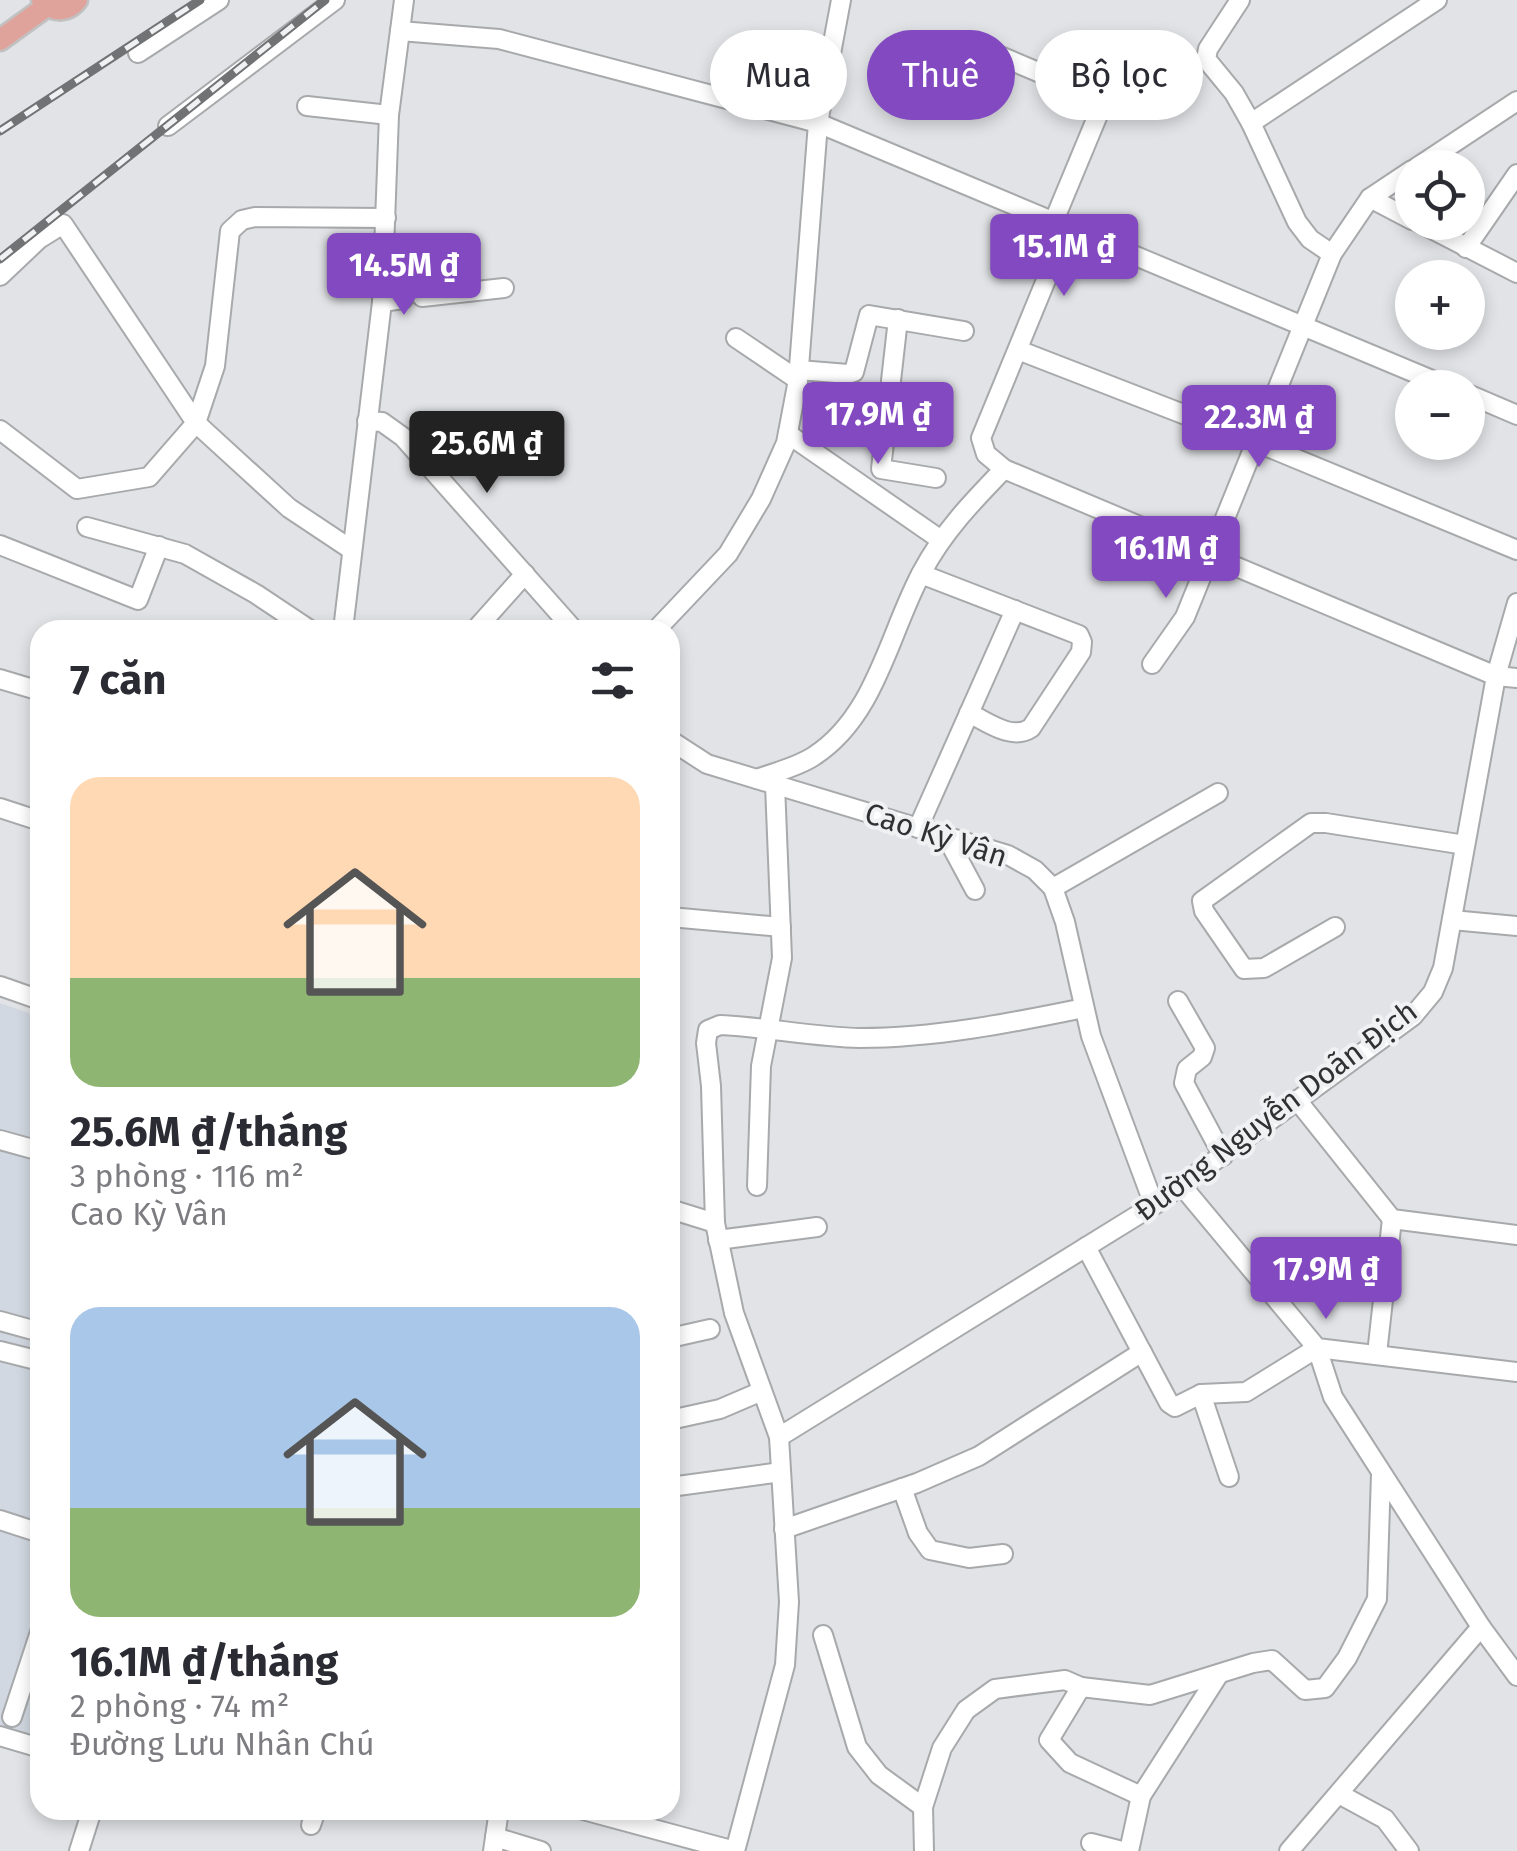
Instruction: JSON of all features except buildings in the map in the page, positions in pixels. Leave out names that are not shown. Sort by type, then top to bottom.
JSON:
[{"type":"main road","points":[[0,40],[44,3],[65,10],[76,0]]},
{"type":"street","points":[[138,53],[219,0]]},
{"type":"street","points":[[168,126],[335,0]]},
{"type":"street","points":[[345,620],[382,302],[389,115],[404,0]]},
{"type":"street","points":[[665,620],[728,554],[761,499],[788,434],[799,375],[818,123],[841,0]]},
{"type":"street","points":[[1240,0],[1206,54],[1251,123],[1297,222],[1310,238],[1332,254]]},
{"type":"street","points":[[1251,123],[1436,0]]},
{"type":"street","points":[[400,31],[500,39],[818,123],[1409,370]]},
{"type":"street","points":[[1015,62],[1095,96],[1100,110],[1018,350],[981,438],[986,454],[1004,469],[1496,676],[1517,678]]},
{"type":"street","points":[[1442,150],[1517,100]]},
{"type":"street","points":[[307,106],[389,115]]},
{"type":"street","points":[[1466,248],[1517,174]]},
{"type":"street","points":[[1152,664],[1185,617],[1332,254],[1370,198],[1395,182]]},
{"type":"street","points":[[1370,198],[1395,211]]},
{"type":"street","points":[[0,430],[77,489],[149,477],[196,423],[215,366],[230,231],[242,220],[255,217],[386,218]]},
{"type":"street","points":[[0,276],[39,239],[64,224],[196,423],[289,508],[352,550]]},
{"type":"street","points":[[1451,240],[1517,273]]},
{"type":"street","points":[[422,297],[504,288]]},
{"type":"street","points":[[382,302],[403,299]]},
{"type":"street","points":[[736,338],[799,375],[848,374],[854,372],[868,314],[964,331]]},
{"type":"street","points":[[898,319],[881,469],[936,478]]},
{"type":"street","points":[[1018,350],[1517,550]]},
{"type":"street","points":[[1485,401],[1517,414]]},
{"type":"street","points":[[367,421],[382,422],[403,436],[565,620]]},
{"type":"street","points":[[788,434],[941,540]]},
{"type":"street","points":[[757,1186],[757,1102],[782,958],[766,782],[832,744],[854,716],[941,540],[1004,469]]},
{"type":"street","points":[[86,527],[184,554],[224,574],[295,620]]},
{"type":"street","points":[[0,545],[138,600],[159,546]]},
{"type":"street","points":[[484,620],[524,574]]},
{"type":"street","points":[[921,574],[1078,635],[1082,642],[1082,652],[1031,728],[1023,733],[1012,734],[968,713]]},
{"type":"street","name":"Đường Nguyễn Doãn Địch","points":[[779,1437],[1154,1205],[1413,1016],[1432,992],[1443,968],[1496,676],[1517,603]]},
{"type":"street","points":[[918,828],[1014,610]]},
{"type":"street","points":[[0,679],[30,687]]},
{"type":"street","name":"Cao Kỳ Vân","points":[[680,747],[706,764],[1008,855],[1035,870],[1053,888]]},
{"type":"street","points":[[1154,1205],[1108,1086],[1084,1008],[1066,922],[1053,888],[1218,793]]},
{"type":"street","points":[[0,808],[30,818]]},
{"type":"street","points":[[1335,926],[1264,968],[1252,971],[1244,969],[1204,912],[1202,901],[1312,823],[1465,845]]},
{"type":"street","points":[[946,836],[975,890]]},
{"type":"street","points":[[680,917],[781,927]]},
{"type":"street","points":[[1452,920],[1517,926]]},
{"type":"street","points":[[0,986],[30,996]]},
{"type":"street","points":[[1178,1001],[1205,1048],[1202,1057],[1187,1069],[1184,1082],[1222,1156]]},
{"type":"street","points":[[634,1820],[735,1851],[785,1665],[789,1602],[779,1437],[734,1313],[717,1232],[708,1030],[720,1025],[892,1038],[1084,1008]]},
{"type":"street","points":[[1297,1100],[1392,1220],[1377,1354]]},
{"type":"street","points":[[0,1140],[30,1148]]},
{"type":"street","points":[[1182,1186],[1318,1348],[1334,1397],[1481,1627],[1517,1676]]},
{"type":"street","points":[[680,1214],[717,1232],[817,1227]]},
{"type":"street","points":[[1392,1220],[1517,1235]]},
{"type":"street","points":[[1086,1247],[1169,1403],[1176,1407],[1202,1394],[1246,1392],[1318,1348],[1517,1372]]},
{"type":"street","points":[[0,1322],[30,1330]]},
{"type":"street","points":[[680,1336],[710,1329]]},
{"type":"street","points":[[0,1351],[30,1358]]},
{"type":"street","points":[[784,1529],[979,1456],[1142,1352]]},
{"type":"street","points":[[680,1418],[720,1408],[762,1391]]},
{"type":"street","points":[[1202,1394],[1229,1477]]},
{"type":"street","points":[[680,1486],[781,1472]]},
{"type":"street","points":[[924,1851],[922,1807],[942,1748],[966,1710],[995,1689],[1065,1680],[1081,1687],[1150,1695],[1272,1660],[1305,1690],[1325,1688],[1336,1676],[1377,1600],[1381,1474]]},
{"type":"street","points":[[902,1488],[918,1533],[930,1550],[969,1558],[1003,1554]]},
{"type":"street","points":[[0,1520],[30,1530]]},
{"type":"street","points":[[1290,1851],[1481,1627]]},
{"type":"street","points":[[823,1635],[857,1746],[879,1775],[922,1807]]},
{"type":"street","points":[[12,1717],[30,1662]]},
{"type":"street","points":[[1091,1844],[1126,1851],[1141,1796],[1220,1674]]},
{"type":"street","points":[[1081,1687],[1048,1740],[1070,1763],[1141,1796]]},
{"type":"street","points":[[0,1736],[30,1745]]},
{"type":"street","points":[[1339,1794],[1385,1818],[1409,1851]]},
{"type":"street","points":[[79,1851],[89,1820]]},
{"type":"street","points":[[494,1844],[541,1851]]},
{"type":"shaded area","points":[[0,1003],[30,1014],[30,1738],[0,1729]]},
{"type":"railway","points":[[0,131],[200,0]]},
{"type":"railway","points":[[0,259],[325,0]]}]
